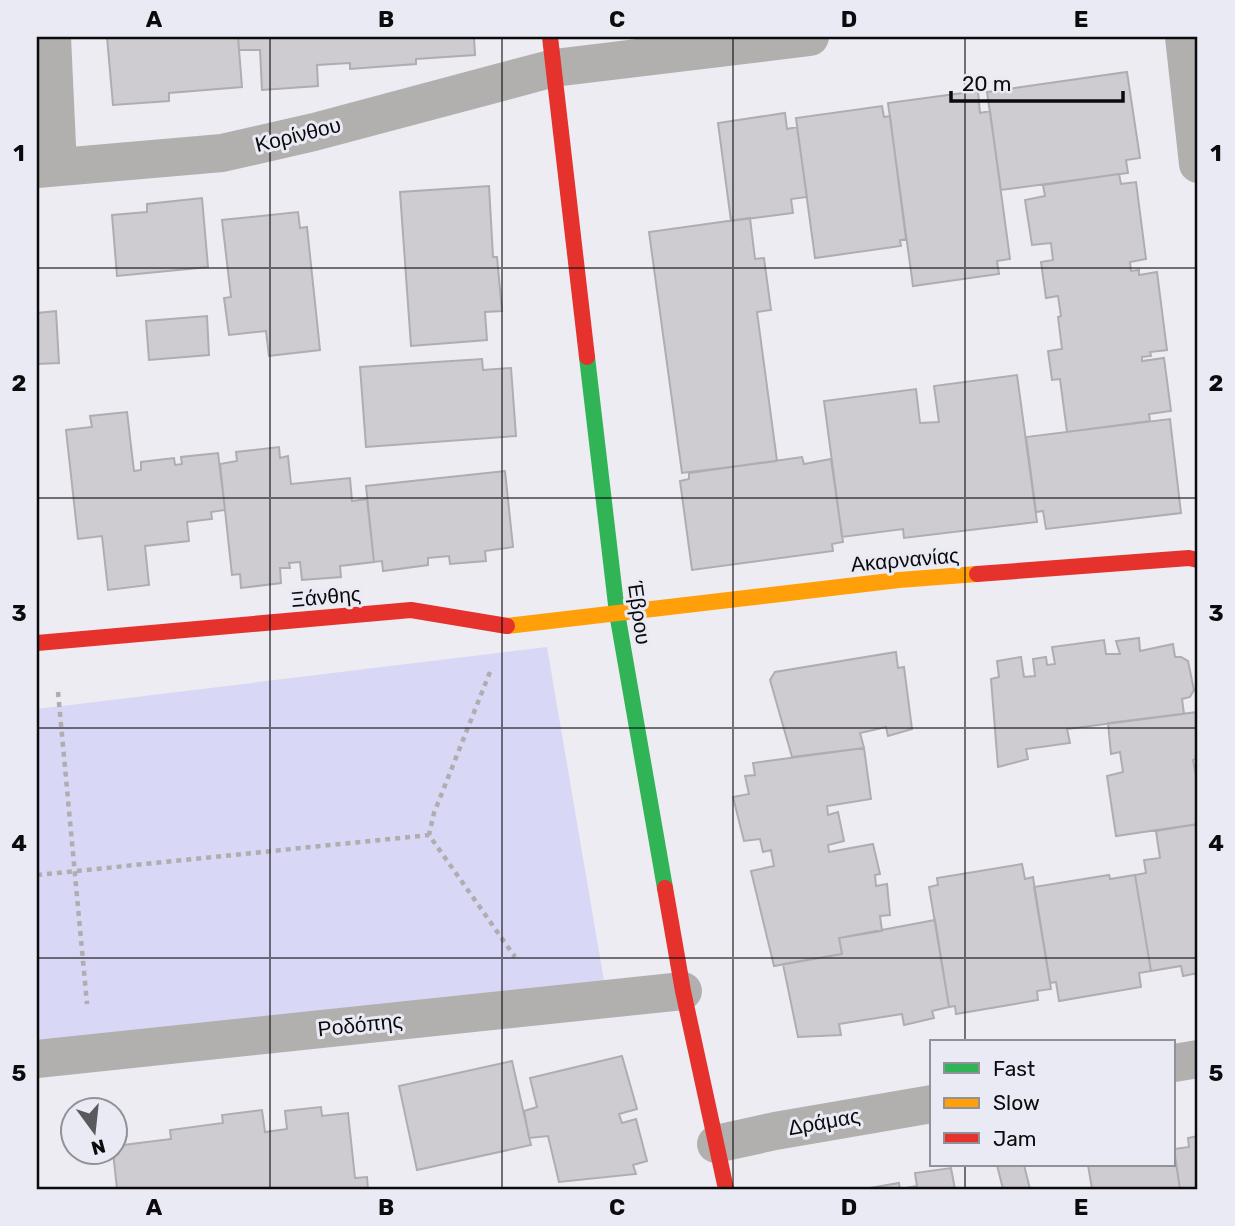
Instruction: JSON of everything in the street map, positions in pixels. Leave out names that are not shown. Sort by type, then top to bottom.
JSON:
[{"type":"street","points":[[47,168],[52,37]]},
{"type":"street","name":"Κορίνθου","points":[[47,168],[222,153],[314,132],[552,52],[810,37]]},
{"type":"street","points":[[1184,37],[1198,164]]},
{"type":"street","name":"Έβρου","points":[[552,52],[617,613],[683,991],[726,1189]]},
{"type":"street","name":"Ακαρνανίας","points":[[617,613],[899,580],[1189,558],[1198,560]]},
{"type":"street","name":"Ξάνθης","points":[[45,643],[411,610],[509,626],[617,613]]},
{"type":"street","name":"Ροδόπης","points":[[37,1059],[683,991]]},
{"type":"street","points":[[1176,1063],[1198,1059]]},
{"type":"street","name":"Δράμας","points":[[716,1144],[775,1130],[930,1104]]},
{"type":"path","points":[[509,626],[433,813],[429,835],[548,1006]]},
{"type":"path","points":[[45,643],[75,871],[91,1053]]},
{"type":"path","points":[[37,875],[429,835]]},
{"type":"shaded area","points":[[547,647],[604,981],[37,1042],[37,709]]},
{"type":"building","points":[[107,37],[238,37],[242,87],[169,93],[169,101],[113,105]]},
{"type":"building","points":[[238,37],[474,37],[475,55],[416,59],[416,64],[350,69],[350,63],[317,65],[318,86],[262,90],[260,50],[239,50]]},
{"type":"building","points":[[1127,72],[1140,158],[1126,160],[1128,173],[1001,190],[987,92]]},
{"type":"building","points":[[978,91],[980,113],[990,111],[1010,259],[997,261],[999,274],[913,286],[888,103]]},
{"type":"building","points":[[882,106],[884,117],[890,116],[906,239],[900,240],[901,246],[815,258],[796,118]]},
{"type":"building","points":[[785,113],[787,129],[797,127],[807,197],[791,199],[793,213],[731,221],[718,123]]},
{"type":"building","points":[[1119,174],[1121,184],[1136,182],[1146,259],[1130,262],[1131,271],[1139,270],[1139,275],[1157,272],[1167,350],[1150,352],[1151,356],[1142,357],[1142,361],[1164,358],[1171,411],[1149,414],[1150,421],[1067,432],[1060,379],[1052,380],[1048,351],[1062,349],[1058,296],[1046,298],[1041,262],[1053,260],[1051,243],[1032,245],[1025,200],[1045,196],[1043,185]]},
{"type":"building","points":[[489,186],[493,257],[497,257],[502,311],[485,312],[487,340],[411,346],[400,192]]},
{"type":"building","points":[[202,198],[208,267],[117,276],[112,215],[147,212],[147,204]]},
{"type":"building","points":[[298,212],[300,228],[307,227],[320,350],[269,356],[266,331],[229,335],[224,298],[231,297],[222,220]]},
{"type":"building","points":[[750,218],[755,259],[764,258],[771,310],[757,312],[777,461],[682,473],[649,232]]},
{"type":"building","points":[[56,311],[59,363],[37,364],[37,313]]},
{"type":"building","points":[[207,316],[209,355],[149,360],[146,321]]},
{"type":"building","points":[[482,359],[483,370],[511,368],[516,436],[366,447],[360,367]]},
{"type":"building","points":[[1017,375],[1037,522],[904,538],[903,529],[842,537],[824,401],[916,389],[920,423],[939,422],[934,386]]},
{"type":"building","points":[[127,412],[134,471],[141,470],[141,462],[174,458],[175,465],[182,464],[181,457],[218,453],[225,510],[211,512],[212,519],[187,522],[189,541],[145,546],[149,585],[108,590],[102,536],[78,539],[66,430],[92,427],[90,416]]},
{"type":"building","points":[[1170,419],[1181,513],[1046,529],[1043,511],[1036,512],[1026,437]]},
{"type":"building","points":[[279,447],[280,458],[288,456],[291,484],[350,478],[352,501],[367,499],[374,562],[340,566],[341,577],[302,580],[300,562],[289,563],[290,568],[280,568],[281,583],[241,588],[240,574],[232,575],[220,464],[237,461],[236,452]]},
{"type":"building","points":[[802,457],[804,464],[831,459],[843,542],[832,544],[833,551],[692,570],[680,481],[689,479],[689,473]]},
{"type":"building","points":[[505,471],[513,547],[485,551],[486,561],[450,564],[449,556],[428,558],[428,565],[383,571],[382,561],[374,562],[366,486]]},
{"type":"building","points":[[1139,638],[1140,651],[1173,644],[1175,657],[1188,661],[1194,690],[1190,697],[1182,699],[1184,714],[1067,729],[1070,743],[1026,749],[1028,759],[998,767],[991,679],[999,677],[997,661],[1021,657],[1024,677],[1035,676],[1033,659],[1046,657],[1047,665],[1055,664],[1052,647],[1104,640],[1106,654],[1120,654],[1116,641]]},
{"type":"building","points":[[896,652],[898,668],[904,667],[912,729],[888,736],[886,727],[860,733],[864,748],[792,757],[770,680],[775,672]]},
{"type":"building","points":[[1198,712],[1198,758],[1193,760],[1198,785],[1198,824],[1116,836],[1107,776],[1123,772],[1120,752],[1111,754],[1108,723]]},
{"type":"building","points":[[864,748],[871,799],[827,806],[828,815],[838,812],[844,841],[828,845],[829,852],[873,844],[880,874],[875,875],[876,886],[887,884],[890,915],[880,916],[882,931],[839,938],[842,954],[774,966],[751,871],[774,866],[771,850],[763,852],[760,839],[744,841],[733,797],[749,794],[745,776],[755,775],[753,763]]},
{"type":"building","points":[[1198,824],[1198,973],[1183,976],[1181,966],[1151,971],[1135,875],[1146,873],[1144,860],[1160,858],[1156,831]]},
{"type":"building","points":[[1022,864],[1025,879],[1033,877],[1051,989],[1037,991],[1038,1000],[956,1014],[955,1006],[949,1007],[929,887],[938,885],[937,878]]},
{"type":"building","points":[[1109,875],[1110,879],[1135,875],[1151,971],[1139,973],[1141,987],[1059,1001],[1056,982],[1050,983],[1034,887]]},
{"type":"building","points":[[935,920],[949,1007],[932,1011],[934,1018],[904,1025],[902,1014],[839,1024],[841,1035],[798,1037],[783,964],[842,954],[839,938]]},
{"type":"building","points":[[622,1056],[637,1109],[619,1114],[622,1123],[636,1119],[647,1161],[633,1165],[636,1174],[559,1182],[548,1136],[529,1138],[524,1111],[537,1107],[530,1078]]},
{"type":"building","points":[[512,1061],[531,1145],[417,1170],[399,1086]]},
{"type":"building","points":[[321,1107],[322,1116],[348,1113],[355,1178],[367,1177],[368,1189],[117,1189],[115,1166],[130,1166],[130,1144],[171,1139],[170,1130],[223,1123],[222,1115],[262,1110],[265,1132],[287,1129],[285,1111]]},
{"type":"building","points":[[1198,1136],[1198,1189],[1180,1189],[1176,1149],[1189,1147],[1188,1138]]},
{"type":"building","points":[[1176,1163],[1180,1189],[1092,1189],[1088,1166],[1176,1166]]},
{"type":"building","points":[[997,1166],[1024,1166],[1030,1189],[1003,1189]]},
{"type":"building","points":[[951,1168],[955,1189],[900,1189],[917,1186],[915,1173]]},
{"type":"building","points":[[899,1183],[900,1189],[864,1189]]},
{"type":"traffic: fast","points":[[587,357],[617,613],[665,888]]},
{"type":"traffic: slow","points":[[507,626],[899,580],[977,574]]},
{"type":"traffic: jam","points":[[550,37],[587,357]]},
{"type":"traffic: jam","points":[[977,574],[1189,558],[1198,560]]},
{"type":"traffic: jam","points":[[37,643],[411,610],[507,626]]},
{"type":"traffic: jam","points":[[665,888],[683,991],[726,1189]]}]
